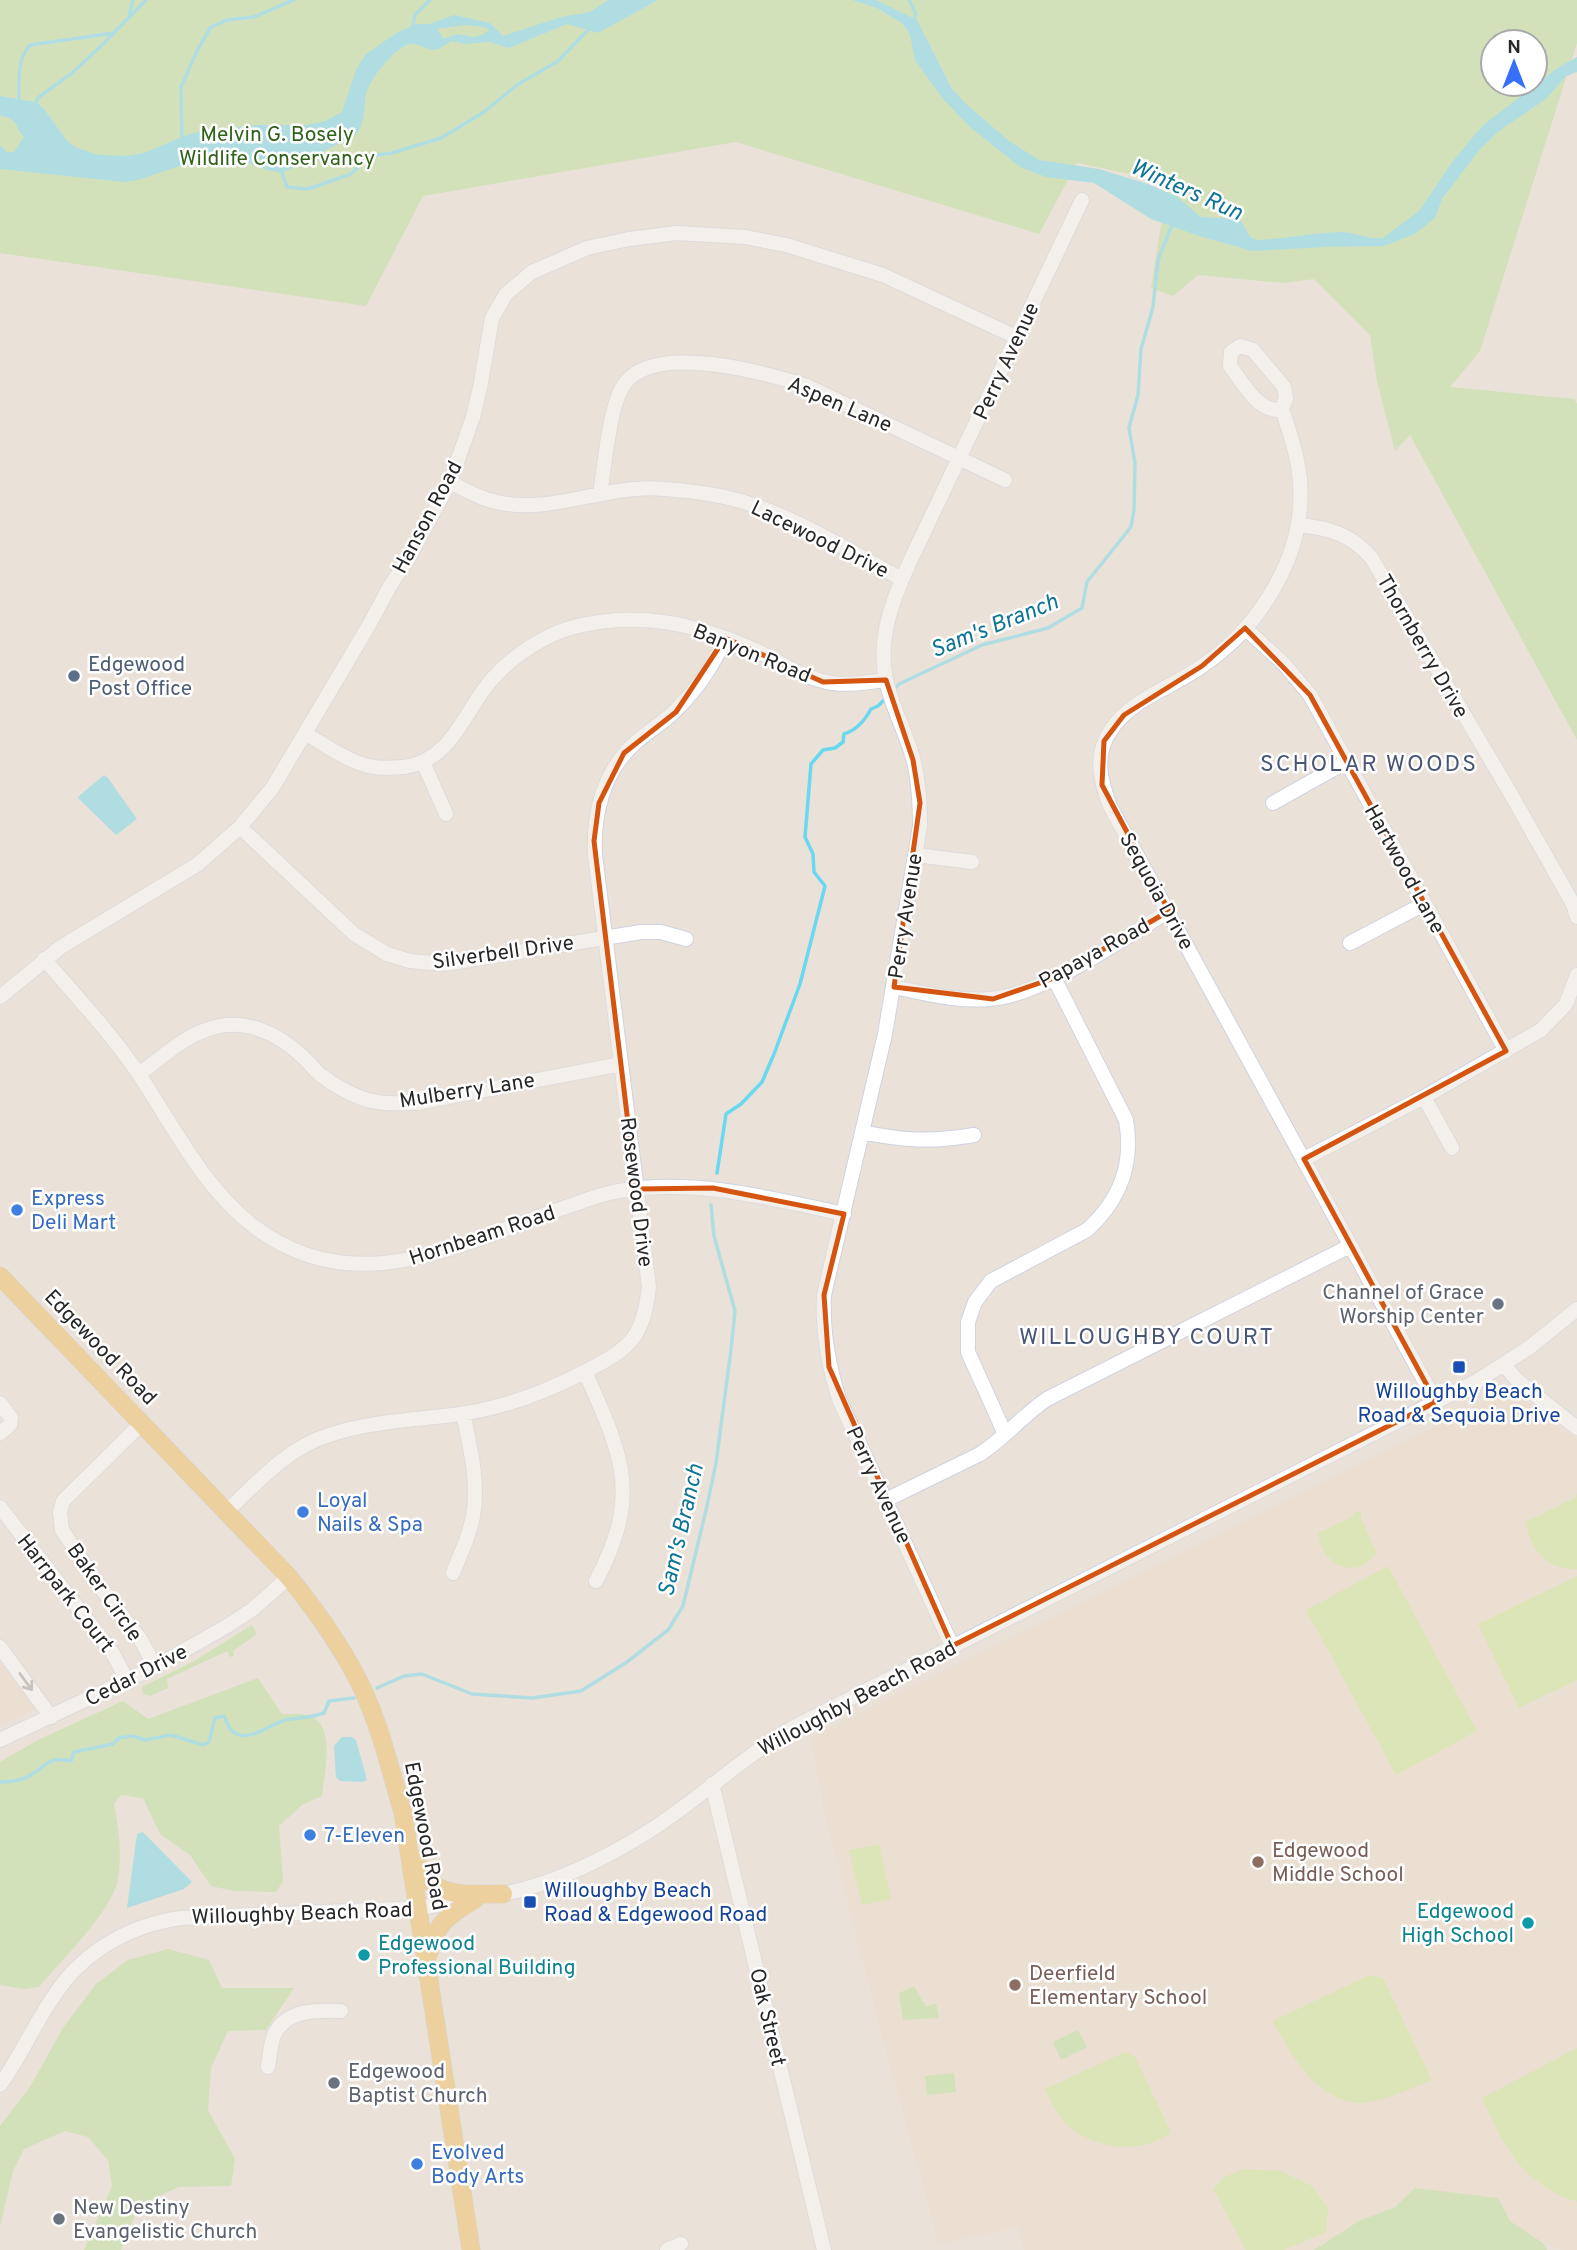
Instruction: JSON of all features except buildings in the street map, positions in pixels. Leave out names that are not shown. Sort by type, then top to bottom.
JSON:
[{"type":"main road","name":"Edgewood Road","points":[[0,1276],[289,1577],[340,1647],[363,1690],[385,1748],[403,1813],[471,2250]]},
{"type":"main road","points":[[408,1842],[420,1871],[428,1882],[440,1890],[503,1894]]},
{"type":"main road","points":[[425,1962],[433,1937],[442,1922],[475,1899]]},
{"type":"street","name":"Perry Avenue","points":[[952,1646],[839,1399],[829,1367],[824,1337],[824,1295],[886,1034],[920,826],[914,760],[886,680],[887,622],[902,579],[1082,200]]},
{"type":"street","name":"Hanson Road","points":[[0,997],[44,960],[92,927],[190,870],[240,827],[273,787],[450,482],[475,408],[490,327],[497,306],[511,288],[532,272],[587,248],[629,239],[677,233],[745,237],[786,245],[883,275],[1016,337]]},
{"type":"street","name":"Sequoia Drive","points":[[1282,409],[1270,410],[1262,405],[1230,366],[1229,359],[1235,348],[1247,346],[1253,349],[1281,383],[1286,398],[1282,409],[1301,484],[1299,525],[1285,567],[1261,610],[1245,628],[1226,648],[1202,666],[1124,715],[1104,741],[1100,771],[1102,785],[1110,806],[1436,1402]]},
{"type":"street","name":"Aspen Lane","points":[[600,493],[611,423],[619,394],[625,382],[633,375],[656,365],[708,364],[766,374],[797,383],[1005,480]]},
{"type":"street","name":"Lacewood Drive","points":[[450,482],[490,501],[510,504],[531,505],[629,489],[661,488],[728,498],[791,520],[902,579]]},
{"type":"street","name":"Thornberry Drive","points":[[1299,525],[1332,529],[1359,544],[1371,557],[1514,799],[1573,904],[1577,917]]},
{"type":"street","name":"Banyon Road","points":[[306,734],[360,764],[375,768],[423,762],[445,748],[493,678],[527,649],[566,629],[619,619],[689,626],[725,638],[823,682],[845,684],[886,680]]},
{"type":"street","name":"Hartwood Lane","points":[[1245,628],[1305,687],[1506,1051]]},
{"type":"street","name":"Rosewood Drive","points":[[227,1511],[284,1458],[305,1444],[356,1428],[464,1413],[499,1405],[556,1386],[608,1360],[633,1338],[647,1305],[649,1287],[594,841],[599,803],[605,786],[624,753],[676,712],[695,689],[725,638]]},
{"type":"street","points":[[423,762],[446,814]]},
{"type":"street","points":[[1273,803],[1346,762]]},
{"type":"street","name":"Silverbell Drive","points":[[240,827],[354,934],[387,954],[410,961],[445,964],[641,932],[661,932],[686,939]]},
{"type":"street","points":[[916,855],[972,862]]},
{"type":"street","points":[[1350,943],[1424,904]]},
{"type":"street","name":"Papaya Road","points":[[894,987],[970,1000],[993,999],[1023,992],[1054,978],[1169,911]]},
{"type":"street","name":"Hornbeam Road","points":[[44,960],[101,1022],[228,1204],[254,1226],[285,1245],[317,1258],[372,1265],[431,1256],[602,1195],[665,1186],[713,1188],[844,1214]]},
{"type":"street","points":[[1304,1159],[1424,1097],[1541,1030],[1569,998],[1577,975]]},
{"type":"street","points":[[1005,1434],[968,1352],[968,1322],[975,1301],[991,1281],[1087,1230],[1099,1219],[1118,1193],[1127,1165],[1126,1120],[1054,978]]},
{"type":"street","name":"Mulberry Lane","points":[[139,1074],[197,1034],[229,1025],[243,1025],[266,1031],[282,1040],[320,1075],[337,1086],[361,1098],[391,1104],[417,1103],[621,1064]]},
{"type":"street","points":[[1424,1097],[1452,1148]]},
{"type":"street","points":[[862,1132],[908,1140],[974,1135]]},
{"type":"street","points":[[886,1500],[980,1454],[1021,1417],[1047,1399],[1350,1246]]},
{"type":"street","name":"Willoughby Beach Road","points":[[0,2085],[56,1992],[72,1972],[109,1942],[135,1929],[181,1918],[418,1908],[503,1894],[564,1875],[646,1833],[769,1741],[794,1727],[1436,1402],[1504,1365],[1577,1309]]},
{"type":"street","points":[[1504,1365],[1517,1380],[1577,1428]]},
{"type":"street","points":[[584,1372],[613,1435],[623,1482],[620,1520],[614,1543],[596,1581]]},
{"type":"street","points":[[0,1403],[11,1418],[9,1425],[0,1433]]},
{"type":"street","points":[[453,1573],[473,1518],[474,1505],[475,1487],[464,1413]]},
{"type":"street","name":"Baker Circle","points":[[142,1423],[63,1501],[59,1521],[62,1530],[97,1583],[141,1640],[155,1667]]},
{"type":"street","name":"Harrpark Court","points":[[0,1507],[119,1661],[128,1682]]},
{"type":"street","name":"Cedar Drive","points":[[0,1740],[155,1667],[244,1615],[289,1577]]},
{"type":"street","points":[[0,1647],[51,1717]]},
{"type":"street","name":"Oak Street","points":[[712,1784],[824,2250]]},
{"type":"street","points":[[268,2067],[275,2032],[287,2021],[310,2010],[341,2011]]},
{"type":"street","points":[[667,2250],[681,2244]]},
{"type":"highlighted area","points":[[1245,628],[1310,695],[1506,1051],[1304,1159],[1436,1402],[952,1646],[829,1367],[824,1295],[844,1214],[713,1188],[636,1189],[594,841],[599,803],[624,753],[676,712],[725,638],[823,682],[886,680],[913,760],[920,803],[894,987],[993,999],[1054,978],[1169,911],[1102,785],[1104,741],[1124,715],[1202,666]]},
{"type":"shaded area","points":[[1515,1392],[1577,1440],[1577,2250],[1562,2250],[1416,2188],[1395,2207],[1359,2221],[1314,2250],[1024,2250],[1018,2227],[939,2244],[877,2019],[822,1801],[811,1737],[1500,1394]]},
{"type":"shaded area","points":[[0,1659],[35,1709],[0,1725]]},
{"type":"green space","name":"Melvin G. Bosely Wildlife Conservancy","points":[[0,0],[1577,0],[1577,43],[1480,351],[1450,387],[1574,399],[1577,404],[1577,740],[1410,435],[1395,451],[1377,382],[1370,335],[1314,279],[1283,283],[1198,275],[1173,296],[1151,288],[1168,182],[1077,163],[1039,234],[736,142],[423,196],[366,306],[0,253]]},
{"type":"green space","points":[[1577,1493],[1577,1569],[1557,1566],[1542,1556],[1532,1541],[1526,1522],[1576,1497]]},
{"type":"green space","points":[[1358,1511],[1377,1553],[1364,1564],[1347,1568],[1327,1556],[1318,1533],[1352,1517],[1354,1512]]},
{"type":"green space","points":[[1388,1566],[1477,1731],[1396,1775],[1306,1610]]},
{"type":"green space","points":[[1577,1576],[1577,1680],[1519,1708],[1478,1624]]},
{"type":"green space","points":[[252,1625],[257,1634],[233,1651],[234,1656],[230,1657],[227,1651],[167,1679],[168,1688],[150,1696],[143,1694],[142,1687],[194,1661]]},
{"type":"green space","points":[[258,1678],[282,1714],[303,1714],[314,1718],[320,1724],[327,1754],[322,1796],[302,1805],[279,1826],[283,1881],[276,1892],[234,1891],[211,1886],[190,1855],[160,1834],[143,1798],[121,1795],[114,1804],[120,1860],[118,1879],[106,1905],[39,1987],[24,1989],[0,1985],[0,1762],[38,1740],[123,1701],[148,1719]]},
{"type":"green space","points":[[879,1844],[891,1899],[862,1905],[849,1850]]},
{"type":"green space","points":[[168,1949],[209,1960],[222,1988],[294,1988],[266,2030],[228,2031],[211,2068],[208,2110],[235,2159],[231,2186],[179,2187],[139,2205],[121,2250],[84,2250],[112,2186],[108,2160],[88,2137],[65,2131],[24,2149],[13,2171],[0,2227],[0,2126],[30,2087],[63,2028],[96,1984],[128,1960]]},
{"type":"green space","points":[[1369,1975],[1383,1978],[1432,2080],[1391,2096],[1368,2102],[1349,2102],[1336,2097],[1313,2080],[1294,2058],[1273,2021]]},
{"type":"green space","points":[[914,1986],[926,2007],[936,2003],[939,2018],[903,2020],[899,1993]]},
{"type":"green space","points":[[1078,2030],[1087,2047],[1061,2060],[1053,2042]]},
{"type":"green space","points":[[1577,2048],[1577,2202],[1542,2185],[1517,2162],[1498,2132],[1482,2098]]},
{"type":"green space","points":[[1125,2052],[1135,2057],[1171,2132],[1143,2145],[1111,2146],[1081,2135],[1068,2126],[1058,2114],[1045,2089]]},
{"type":"green space","points":[[954,2073],[956,2092],[927,2095],[925,2076]]},
{"type":"green space","points":[[1244,2169],[1280,2171],[1312,2186],[1328,2208],[1326,2232],[1284,2250],[1246,2250],[1213,2189],[1224,2177]]},
{"type":"green space","points":[[1415,2188],[1498,2198],[1510,2221],[1543,2243],[1547,2250],[1314,2250],[1359,2221],[1395,2207]]},
{"type":"water","points":[[608,0],[658,0],[598,33],[567,24],[509,48],[489,42],[465,44],[452,41],[434,50],[414,44],[407,45],[388,59],[372,81],[366,94],[359,131],[282,173],[245,161],[214,160],[183,165],[124,182],[0,169],[0,145],[7,152],[14,152],[24,137],[10,118],[0,116],[0,96],[36,102],[67,141],[77,148],[99,155],[126,156],[144,153],[202,131],[259,125],[307,125],[325,121],[342,112],[356,70],[366,54],[398,32],[417,24],[429,24],[454,15],[490,23],[503,36],[561,17],[590,12]],"holes":[[[465,25],[490,30],[480,36],[456,34],[444,39],[437,29]]]},
{"type":"water","points":[[852,0],[876,0],[917,20],[951,87],[963,101],[1009,141],[1039,160],[1099,169],[1148,184],[1176,196],[1201,217],[1240,219],[1250,237],[1257,240],[1340,232],[1383,238],[1419,211],[1453,161],[1482,126],[1519,98],[1547,98],[1499,131],[1481,148],[1442,199],[1435,218],[1415,234],[1384,246],[1252,251],[1151,219],[1094,183],[1046,177],[1020,167],[970,127],[943,99],[915,60],[910,35],[903,24],[877,8]]},
{"type":"water","points":[[1577,57],[1577,72],[1566,76],[1549,96],[1549,75]]},
{"type":"water","points":[[104,775],[137,819],[116,835],[78,798]]},
{"type":"water","points":[[342,1737],[356,1740],[367,1780],[340,1781],[336,1777],[334,1746]]},
{"type":"water","points":[[143,1832],[192,1882],[184,1889],[127,1908],[137,1834]]},
{"type":"waterway","points":[[129,15],[133,0]]},
{"type":"waterway","points":[[36,102],[72,73],[146,0]]},
{"type":"waterway","points":[[182,139],[181,87],[211,27],[227,20],[254,17],[294,0]]},
{"type":"waterway","points":[[412,29],[415,15],[430,0]]},
{"type":"waterway","points":[[909,0],[916,14],[913,20]]},
{"type":"waterway","points":[[282,173],[287,187],[308,189],[351,174],[369,156],[392,153],[441,138],[484,112],[517,85],[558,61],[590,28]]},
{"type":"waterway","points":[[19,99],[21,63],[30,45],[114,33]]},
{"type":"waterway","name":"Sam's Branch","points":[[894,690],[899,684],[982,645],[1048,628],[1082,608],[1087,582],[1131,527],[1135,463],[1129,428],[1138,395],[1141,349],[1153,307],[1158,260],[1172,225]]},
{"type":"waterway","name":"Sam's Branch","points":[[717,1173],[726,1114],[741,1104],[762,1082],[800,984],[825,886],[814,872],[813,854],[805,837],[811,764],[823,750],[835,748],[843,742],[844,734],[857,727],[871,709],[886,698]]},
{"type":"waterway","name":"Sam's Branch","points":[[377,1688],[404,1676],[422,1674],[472,1694],[532,1698],[581,1691],[627,1662],[668,1630],[683,1606],[707,1506],[716,1463],[735,1311],[714,1236],[711,1205]]},
{"type":"waterway","name":"Sam's Branch","points":[[0,1782],[26,1777],[54,1760],[71,1761],[74,1752],[113,1744],[119,1738],[133,1736],[145,1740],[171,1735],[203,1745],[209,1742],[215,1718],[224,1716],[234,1733],[250,1735],[290,1719],[324,1713],[329,1701],[354,1698]]},
{"type":"place","name":"Edgewood Post Office","points":[[74,676]]},
{"type":"place","name":"Express Deli Mart","points":[[17,1210]]},
{"type":"place","name":"Channel of Grace Worship Center","points":[[1498,1304]]},
{"type":"place","name":"Willoughby Beach Road & Sequoia Drive","points":[[1459,1367]]},
{"type":"place","name":"Loyal Nails & Spa","points":[[303,1512]]},
{"type":"place","name":"7-Eleven","points":[[310,1835]]},
{"type":"place","name":"Edgewood Middle School","points":[[1258,1862]]},
{"type":"place","name":"Willoughby Beach Road & Edgewood Road","points":[[530,1902]]},
{"type":"place","name":"Edgewood High School","points":[[1528,1923]]},
{"type":"place","name":"Edgewood Professional Building","points":[[364,1955]]},
{"type":"place","name":"Deerfield Elementary School","points":[[1015,1985]]},
{"type":"place","name":"Edgewood Baptist Church","points":[[334,2083]]},
{"type":"place","name":"Evolved Body Arts","points":[[417,2164]]},
{"type":"place","name":"New Destiny Evangelistic Church","points":[[59,2219]]},
{"type":"district","name":"SCHOLAR WOODS","points":[[1369,763]]},
{"type":"district","name":"WILLOUGHBY COURT","points":[[1147,1336]]},
{"type":"water label","name":"Winters Run","points":[[1187,189]]}]
